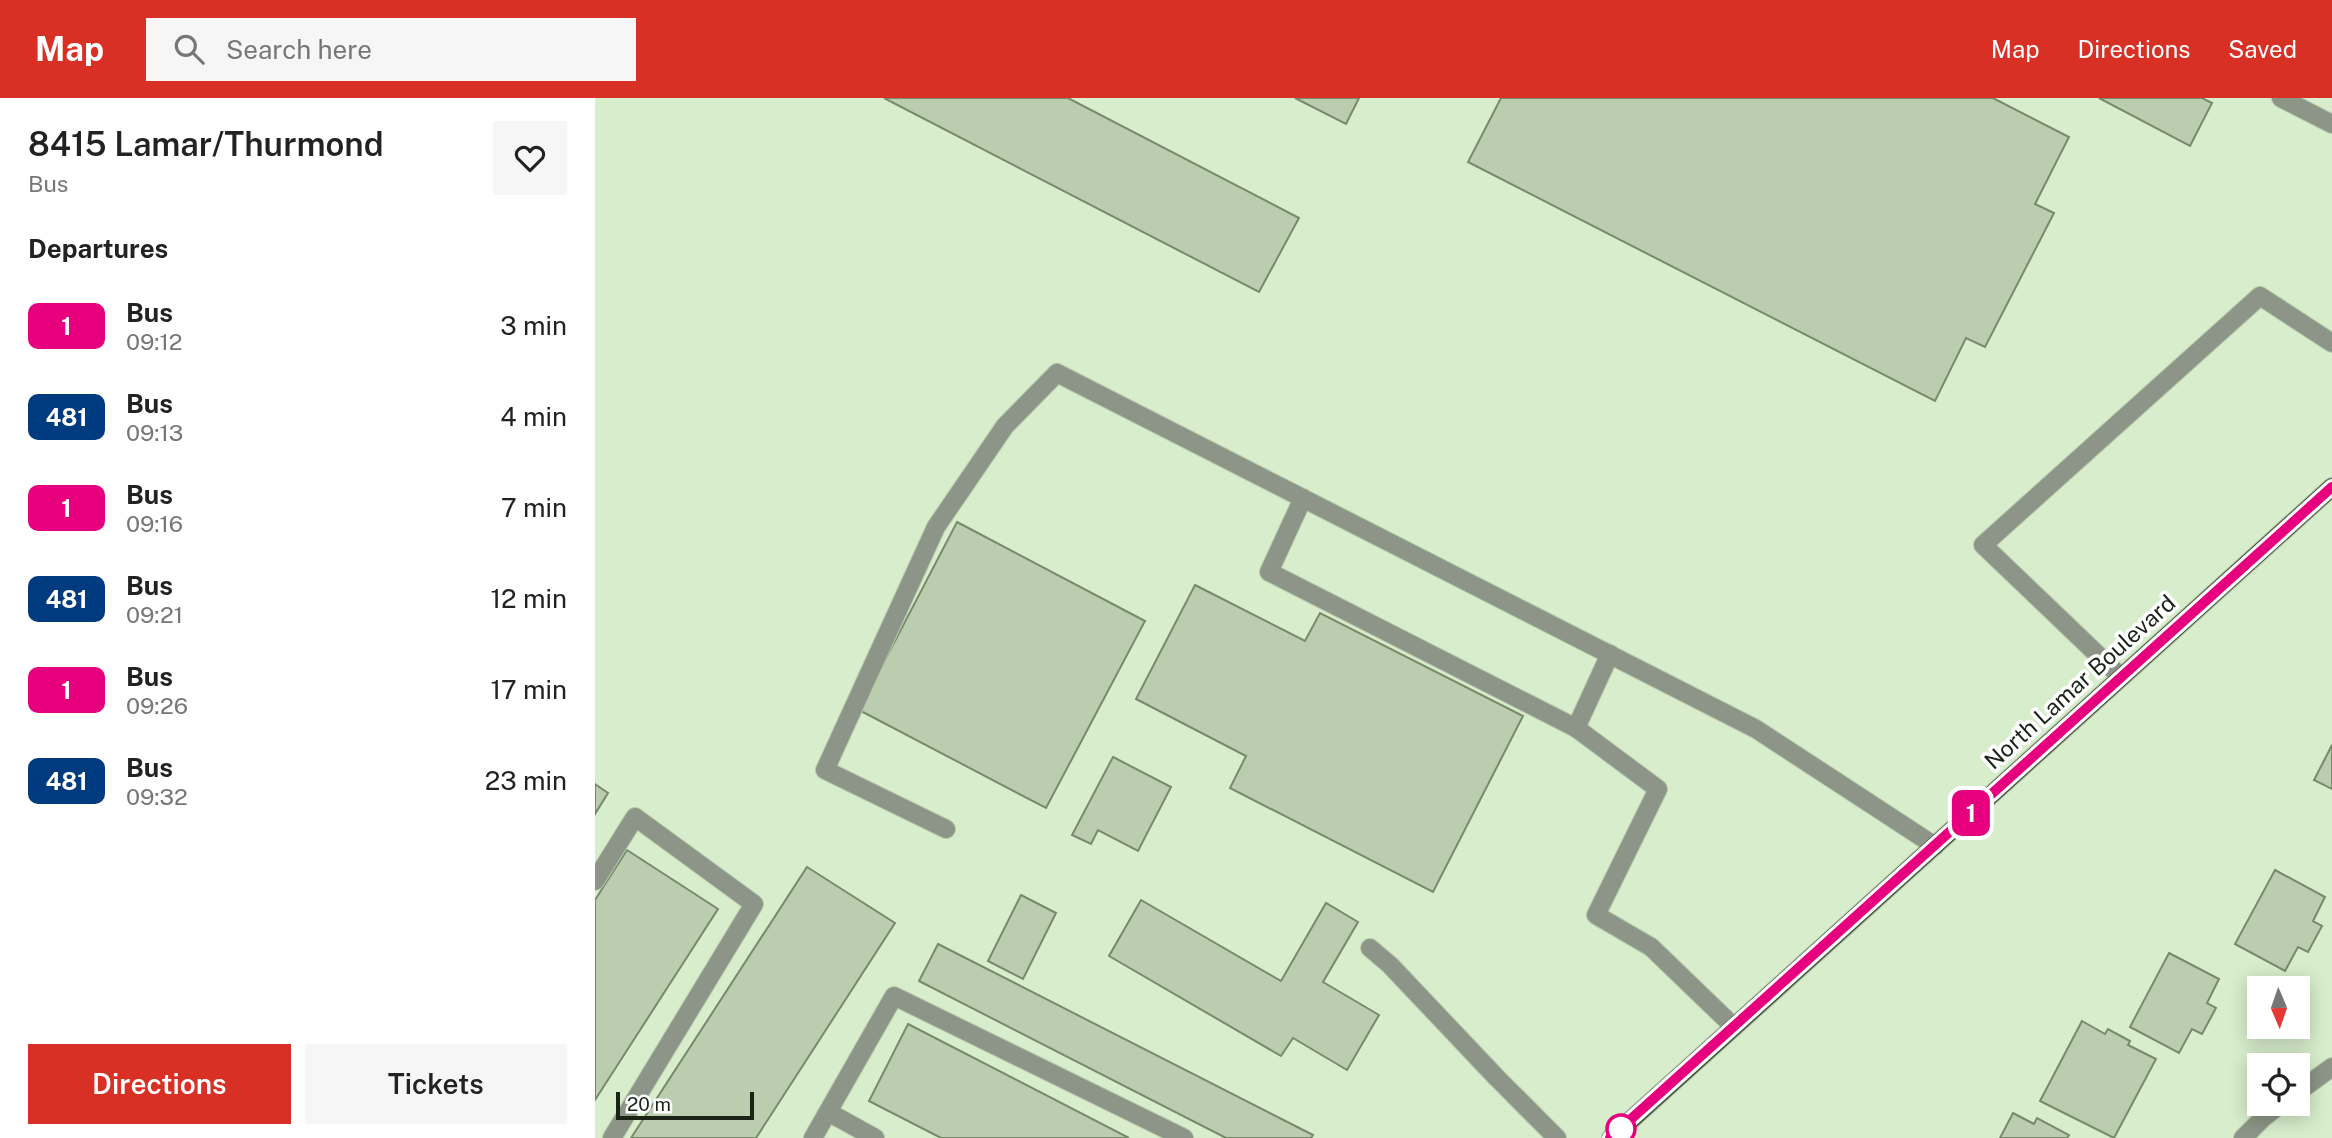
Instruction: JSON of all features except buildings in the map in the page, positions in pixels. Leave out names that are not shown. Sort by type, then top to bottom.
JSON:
[{"type":"main road","name":"North Lamar Boulevard","points":[[1611,1138],[2332,487]]},
{"type":"street","points":[[2281,98],[2332,124]]},
{"type":"street","points":[[2121,677],[1983,545],[2260,296],[2332,343]]},
{"type":"street","points":[[946,829],[825,770],[936,527],[1005,426],[1058,373],[1756,729],[1935,846]]},
{"type":"street","points":[[1303,498],[1269,572],[1576,728],[1658,789],[1597,915],[1651,947],[1734,1027]]},
{"type":"street","points":[[1576,728],[1610,654]]},
{"type":"street","points":[[595,881],[635,817],[754,904],[612,1138]]},
{"type":"street","points":[[1370,948],[1557,1138]]},
{"type":"street","points":[[813,1138],[894,996],[1184,1138]]},
{"type":"street","points":[[2310,1083],[2332,1067]]},
{"type":"street","points":[[828,1112],[875,1138]]},
{"type":"street","points":[[2243,1138],[2265,1116]]},
{"type":"bus line","name":"1","points":[[1610,1138],[2332,487]]}]
